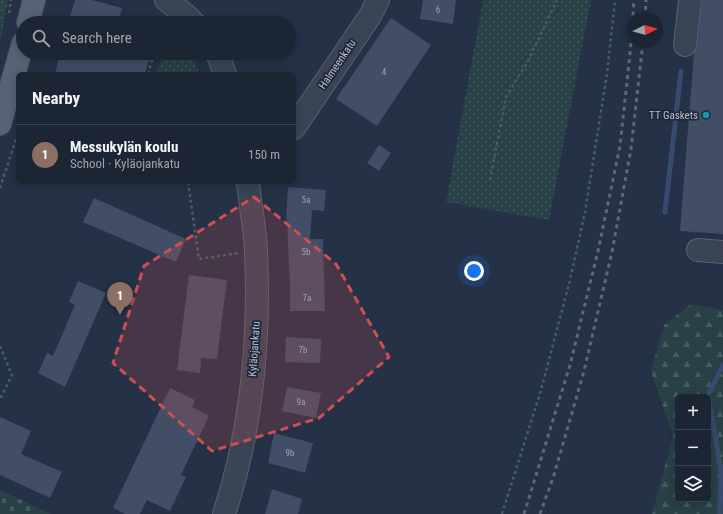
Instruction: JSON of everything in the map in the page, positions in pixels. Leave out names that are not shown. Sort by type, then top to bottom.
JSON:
[{"type":"main road","points":[[22,16],[34,0]]},
{"type":"main road","points":[[0,124],[18,60]]},
{"type":"street","points":[[166,0],[188,16]]},
{"type":"street","name":"Halmeenkatu","points":[[296,125],[370,16],[378,0]]},
{"type":"street","points":[[685,45],[690,0]]},
{"type":"street","points":[[220,60],[224,72]]},
{"type":"street","name":"Kyläojankatu","points":[[224,514],[246,427],[256,341],[256,250],[248,184]]},
{"type":"street","points":[[698,250],[723,252]]},
{"type":"path","points":[[11,0],[16,16]]},
{"type":"path","points":[[490,180],[506,97],[528,61],[557,0]]},
{"type":"path","points":[[502,514],[541,390],[582,227],[597,144],[607,74],[615,0]]},
{"type":"path","points":[[149,72],[152,60]]},
{"type":"path","points":[[0,188],[16,139]]},
{"type":"path","points":[[188,184],[199,258],[245,252]]},
{"type":"path","points":[[0,346],[12,375],[0,399]]},
{"type":"highlighted area","points":[[254,197],[336,264],[389,357],[319,418],[212,451],[113,363],[144,266]]},
{"type":"green space","points":[[0,0],[8,0],[0,43]]},
{"type":"green space","points":[[483,0],[591,0],[549,220],[446,202]]},
{"type":"green space","points":[[161,60],[191,60],[199,72],[158,72]]},
{"type":"green space","points":[[691,304],[723,310],[723,514],[652,514],[673,436],[651,371],[664,325]]},
{"type":"green space","points":[[0,490],[51,514],[0,514]]},
{"type":"building","points":[[75,0],[92,0],[122,8],[120,16],[70,16]]},
{"type":"building","points":[[423,0],[456,0],[453,24],[420,19]]},
{"type":"building","name":"TT Gaskets","points":[[702,0],[723,0],[723,234],[680,231],[694,53],[697,46]]},
{"type":"building","points":[[391,18],[431,45],[377,126],[336,99]]},
{"type":"building","points":[[58,60],[149,60],[146,72],[55,72]]},
{"type":"building","points":[[379,145],[391,153],[379,171],[367,163]]},
{"type":"building","points":[[288,187],[326,190],[324,211],[312,210],[310,239],[323,239],[325,311],[290,311],[286,219]]},
{"type":"building","points":[[94,198],[186,239],[176,262],[83,222]]},
{"type":"building","points":[[189,275],[227,280],[217,359],[201,358],[200,373],[177,370]]},
{"type":"building","points":[[78,281],[106,293],[65,387],[38,373],[47,353],[53,356],[75,305],[69,302]]},
{"type":"building","points":[[286,337],[321,339],[320,363],[285,362]]},
{"type":"building","points":[[287,387],[321,393],[316,418],[282,411]]},
{"type":"building","points":[[170,388],[195,400],[192,407],[209,416],[181,475],[186,477],[170,511],[147,500],[140,514],[126,514],[113,508]]},
{"type":"building","points":[[0,417],[31,431],[21,454],[62,472],[50,498],[0,475]]},
{"type":"building","points":[[274,433],[313,443],[305,473],[268,463]]},
{"type":"building","points":[[272,489],[302,499],[298,514],[265,514]]},
{"type":"waterway","points":[[665,212],[681,71]]},
{"type":"waterway","points":[[720,514],[721,471],[708,395],[723,365]]},
{"type":"railway","points":[[524,514],[570,365],[598,251],[620,146],[634,0]]},
{"type":"railway","points":[[645,12],[646,0]]},
{"type":"railway","points":[[540,514],[554,475],[584,371],[612,252],[631,149],[642,48]]},
{"type":"place","name":"TT Gaskets","points":[[706,115]]},
{"type":"place","name":"Messukylän koulu","points":[[120,315]]}]
